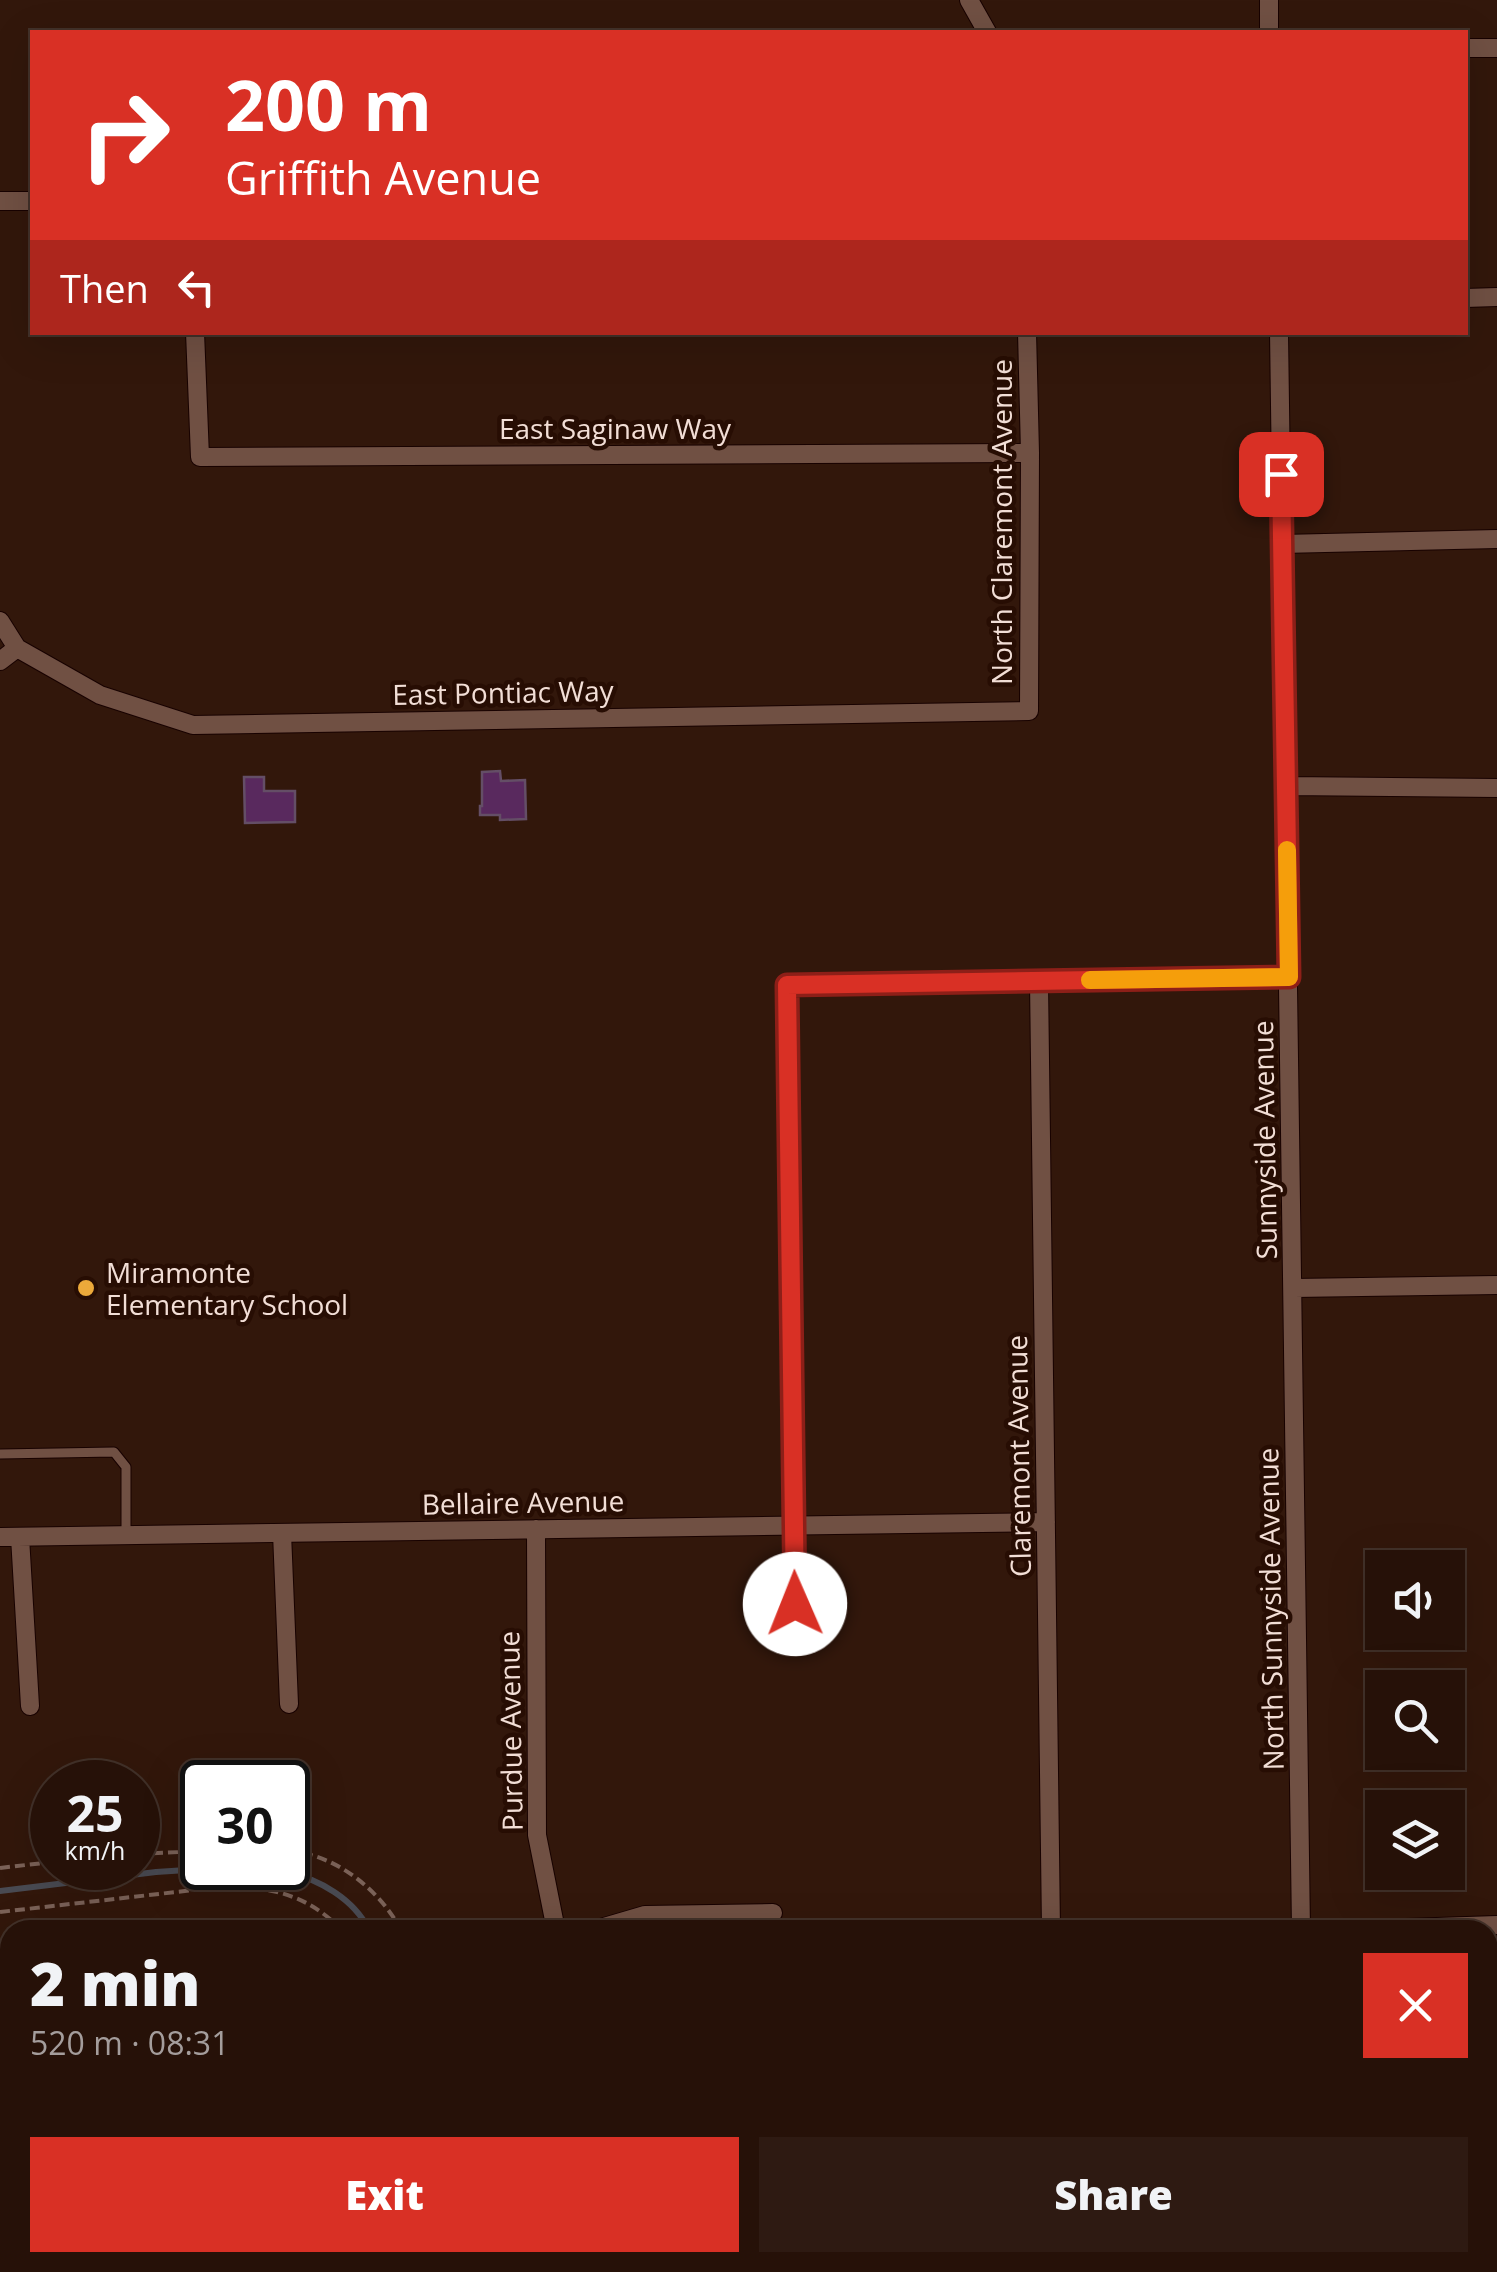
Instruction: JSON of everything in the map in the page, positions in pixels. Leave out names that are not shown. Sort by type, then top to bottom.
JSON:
[{"type":"street","points":[[968,0],[986,30]]},
{"type":"street","points":[[1269,0],[1269,30]]},
{"type":"street","points":[[1468,48],[1497,48]]},
{"type":"street","points":[[0,201],[30,201]]},
{"type":"street","points":[[1468,298],[1497,297]]},
{"type":"street","name":"East Saginaw Way","points":[[195,335],[200,457],[1030,453]]},
{"type":"street","name":"North Claremont Avenue","points":[[1028,335],[1029,710]]},
{"type":"street","name":"Sunnyside Avenue","points":[[1279,335],[1294,1288]]},
{"type":"street","points":[[1282,544],[1497,539]]},
{"type":"street","points":[[0,621],[16,648],[0,661]]},
{"type":"street","name":"East Pontiac Way","points":[[16,648],[100,695],[192,725],[1029,710]]},
{"type":"street","points":[[1286,786],[1497,788]]},
{"type":"street","points":[[796,1643],[787,985],[1289,977]]},
{"type":"street","name":"Claremont Avenue","points":[[1039,981],[1051,1920]]},
{"type":"street","points":[[1294,1288],[1497,1285]]},
{"type":"street","name":"North Sunnyside Avenue","points":[[1294,1288],[1301,1920]]},
{"type":"street","name":"Bellaire Avenue","points":[[0,1537],[1046,1522]]},
{"type":"street","name":"Purdue Avenue","points":[[536,1529],[537,1834],[554,1920]]},
{"type":"street","points":[[282,1533],[289,1704]]},
{"type":"street","points":[[20,1536],[30,1706]]},
{"type":"street","points":[[628,1920],[645,1915],[773,1912]]},
{"type":"lane","points":[[0,1454],[114,1452],[126,1467],[126,1535]]},
{"type":"path","points":[[310,1854],[356,1876],[391,1910],[396,1920]]},
{"type":"path","points":[[0,1868],[30,1865]]},
{"type":"path","points":[[0,1912],[254,1887],[295,1895],[332,1920]]},
{"type":"building","points":[[500,771],[501,781],[525,780],[526,819],[500,820],[500,815],[480,815],[482,772]]},
{"type":"building","points":[[244,777],[264,777],[264,791],[295,791],[295,822],[245,823]]},
{"type":"waterway","points":[[0,1891],[180,1870]]},
{"type":"waterway","points":[[310,1880],[345,1900],[363,1920]]},
{"type":"slow traffic","points":[[1090,980],[1289,977],[1287,850]]},
{"type":"place","name":"Miramonte Elementary School","points":[[86,1288]]},
{"type":"route","points":[[795,1604],[787,985],[1289,977],[1281,474]]}]
